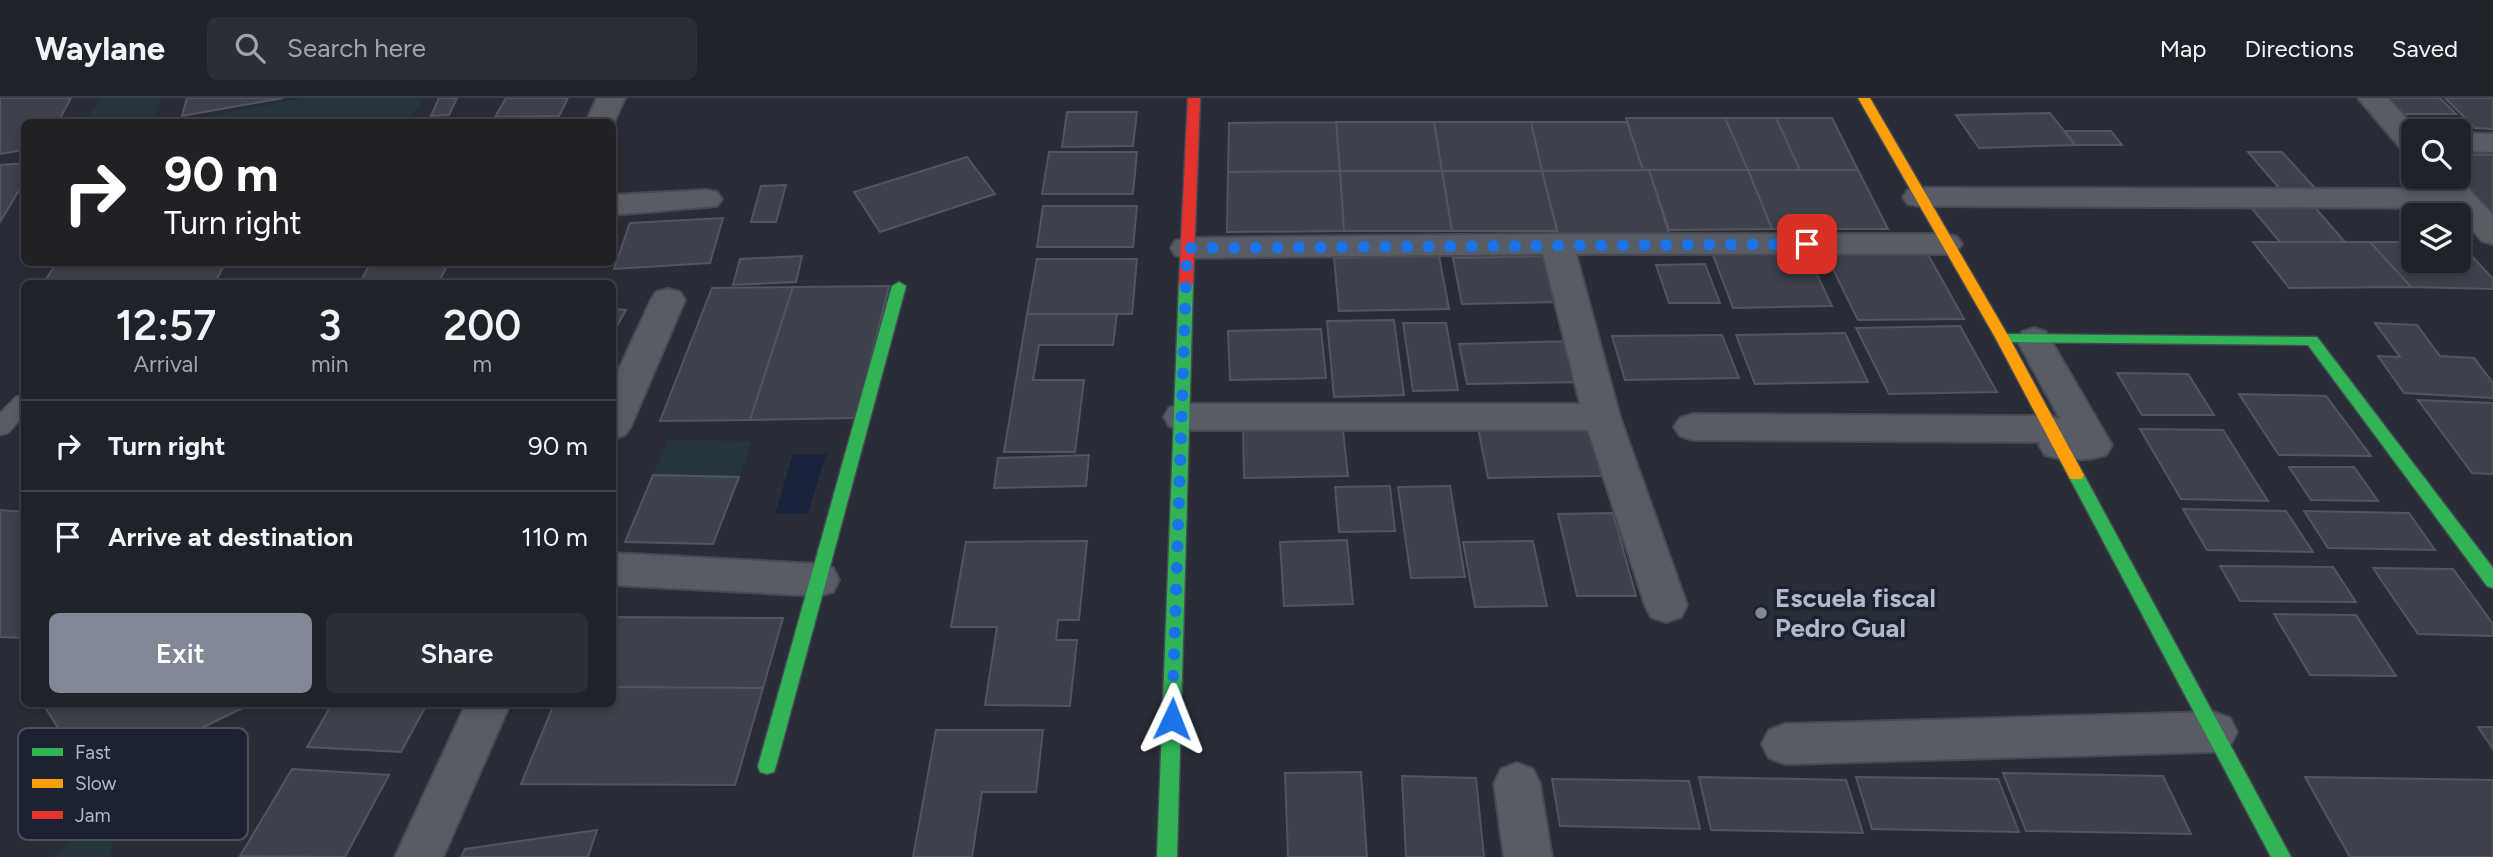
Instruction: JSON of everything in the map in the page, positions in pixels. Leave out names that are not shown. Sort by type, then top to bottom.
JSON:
[{"type":"street","points":[[602,119],[611,98]]},
{"type":"street","points":[[1167,857],[1187,248],[1195,98]]},
{"type":"street","points":[[1693,427],[2053,437],[2093,445],[1946,244],[1864,98]]},
{"type":"street","points":[[2372,98],[2401,130]]},
{"type":"street","points":[[2471,142],[2493,143]]},
{"type":"street","points":[[1919,197],[2401,189]]},
{"type":"street","points":[[2453,189],[2493,234]]},
{"type":"street","points":[[616,205],[706,199]]},
{"type":"street","points":[[1558,244],[1602,417],[1666,605]]},
{"type":"street","points":[[1187,248],[1946,244]]},
{"type":"street","points":[[767,766],[898,286]]},
{"type":"street","points":[[616,417],[668,300]]},
{"type":"street","points":[[2018,340],[2312,340],[2493,581]]},
{"type":"street","points":[[1182,417],[1602,417]]},
{"type":"street","points":[[2053,437],[2281,857]]},
{"type":"street","points":[[616,569],[818,580]]},
{"type":"street","points":[[419,857],[487,707]]},
{"type":"street","points":[[1785,744],[2214,732]]},
{"type":"street","points":[[1517,784],[1528,857]]},
{"type":"lane","points":[[0,427],[21,405]]},
{"type":"shaded area","points":[[100,98],[161,98],[153,119],[88,119]]},
{"type":"shaded area","points":[[303,98],[425,98],[409,119],[194,119]]},
{"type":"shaded area","points":[[668,440],[752,441],[739,477],[653,475]]},
{"type":"shaded area","points":[[74,840],[112,841],[110,857],[52,857]]},
{"type":"water","points":[[793,454],[826,454],[808,514],[775,514]]},
{"type":"building","points":[[0,98],[71,98],[60,119],[21,119],[21,150],[0,154]]},
{"type":"building","points":[[187,98],[283,98],[182,116]]},
{"type":"building","points":[[439,98],[457,98],[449,115],[431,116]]},
{"type":"building","points":[[506,98],[568,98],[559,116],[495,117]]},
{"type":"building","points":[[2383,98],[2440,98],[2456,114],[2399,114]]},
{"type":"building","points":[[2445,98],[2493,98],[2493,129],[2475,128],[2471,119],[2466,119]]},
{"type":"building","points":[[1067,112],[1137,112],[1133,146],[1062,147]]},
{"type":"building","points":[[2050,113],[2075,145],[1979,148],[1956,115]]},
{"type":"building","points":[[1626,118],[1725,118],[1748,170],[1643,170]]},
{"type":"building","points":[[1725,118],[1776,118],[1800,170],[1748,170]]},
{"type":"building","points":[[1776,118],[1832,118],[1858,170],[1800,170]]},
{"type":"building","points":[[1336,122],[1434,122],[1442,171],[1340,171]]},
{"type":"building","points":[[1336,122],[1340,171],[1228,172],[1229,123]]},
{"type":"building","points":[[1434,122],[1531,122],[1542,171],[1442,171]]},
{"type":"building","points":[[1531,122],[1627,122],[1643,170],[1542,171]]},
{"type":"building","points":[[2065,131],[2111,131],[2122,145],[2075,145]]},
{"type":"building","points":[[1049,152],[1137,152],[1133,194],[1042,194]]},
{"type":"building","points":[[2248,152],[2282,152],[2315,188],[2279,188]]},
{"type":"building","points":[[2471,154],[2493,155],[2493,216],[2468,189],[2471,189]]},
{"type":"building","points":[[967,157],[995,194],[880,232],[854,192]]},
{"type":"building","points":[[21,163],[21,187],[0,222],[0,165]]},
{"type":"building","points":[[1649,170],[1669,233],[1558,233],[1542,171]]},
{"type":"building","points":[[1649,170],[1748,170],[1772,229],[1669,230]]},
{"type":"building","points":[[1748,170],[1858,170],[1888,229],[1772,229]]},
{"type":"building","points":[[1340,171],[1344,231],[1227,232],[1228,172]]},
{"type":"building","points":[[1340,171],[1442,171],[1452,231],[1344,231]]},
{"type":"building","points":[[1442,171],[1542,171],[1557,231],[1452,231]]},
{"type":"building","points":[[786,185],[776,222],[751,222],[761,186]]},
{"type":"building","points":[[2311,203],[2345,242],[2280,242],[2248,204]]},
{"type":"building","points":[[1043,206],[1137,206],[1133,247],[1037,247]]},
{"type":"building","points":[[723,218],[710,263],[614,269],[630,223]]},
{"type":"building","points":[[2253,242],[2370,242],[2411,287],[2289,288]]},
{"type":"building","points":[[2370,242],[2401,242],[2401,273],[2471,273],[2471,255],[2493,279],[2493,289],[2411,287]]},
{"type":"building","points":[[1926,251],[1964,319],[1858,320],[1825,253]]},
{"type":"building","points":[[1807,253],[1832,306],[1733,308],[1713,255]]},
{"type":"building","points":[[802,256],[796,282],[733,285],[740,259]]},
{"type":"building","points":[[1439,256],[1449,309],[1339,311],[1334,258]]},
{"type":"building","points":[[1550,256],[1562,302],[1462,304],[1453,258]]},
{"type":"building","points":[[1037,259],[1137,259],[1132,314],[1027,314]]},
{"type":"building","points":[[1705,264],[1720,303],[1669,303],[1656,265]]},
{"type":"building","points":[[54,266],[224,266],[216,280],[46,280]]},
{"type":"building","points":[[369,266],[447,266],[440,280],[361,280]]},
{"type":"building","points":[[889,286],[856,418],[750,420],[793,287]]},
{"type":"building","points":[[793,287],[750,420],[660,421],[712,288]]},
{"type":"building","points":[[616,309],[626,310],[616,328]]},
{"type":"building","points":[[1027,314],[1117,314],[1113,345],[1039,345],[1033,380],[1084,380],[1075,452],[1004,452]]},
{"type":"building","points":[[1394,320],[1404,395],[1334,397],[1327,321]]},
{"type":"building","points":[[1403,323],[1446,323],[1458,390],[1413,391]]},
{"type":"building","points":[[2375,323],[2417,325],[2440,356],[2474,358],[2493,383],[2493,398],[2404,393],[2378,356],[2400,357]]},
{"type":"building","points":[[1960,326],[1997,392],[1889,394],[1856,328]]},
{"type":"building","points":[[1321,329],[1326,378],[1230,380],[1228,331]]},
{"type":"building","points":[[1845,333],[1868,382],[1755,384],[1736,335]]},
{"type":"building","points":[[1722,335],[1739,378],[1625,380],[1612,336]]},
{"type":"building","points":[[1575,341],[1587,382],[1467,384],[1459,344]]},
{"type":"building","points":[[2117,373],[2188,374],[2214,415],[2142,415]]},
{"type":"building","points":[[2239,394],[2326,396],[2371,456],[2279,455]]},
{"type":"building","points":[[2418,400],[2493,403],[2493,474],[2472,473]]},
{"type":"building","points":[[1342,422],[1348,476],[1244,478],[1243,424]]},
{"type":"building","points":[[1590,426],[1603,476],[1488,478],[1478,428]]},
{"type":"building","points":[[2140,429],[2223,430],[2268,501],[2181,499]]},
{"type":"building","points":[[1089,455],[1086,486],[994,488],[998,458]]},
{"type":"building","points":[[2289,467],[2354,467],[2378,501],[2311,500]]},
{"type":"building","points":[[653,475],[739,477],[713,544],[625,542]]},
{"type":"building","points":[[1390,486],[1395,531],[1339,532],[1335,487]]},
{"type":"building","points":[[1450,486],[1465,577],[1411,578],[1398,487]]},
{"type":"building","points":[[2183,509],[2286,511],[2313,552],[2207,550]]},
{"type":"building","points":[[0,510],[21,512],[21,638],[0,637]]},
{"type":"building","points":[[2304,511],[2409,513],[2435,550],[2328,548]]},
{"type":"building","points":[[1613,513],[1636,596],[1577,596],[1558,514]]},
{"type":"building","points":[[1347,540],[1353,604],[1284,606],[1280,542]]},
{"type":"building","points":[[1087,541],[1079,620],[1058,620],[1056,640],[1077,640],[1070,706],[985,705],[997,627],[951,627],[966,542]]},
{"type":"building","points":[[1533,541],[1547,606],[1475,607],[1463,542]]},
{"type":"building","points":[[2220,566],[2333,567],[2356,602],[2240,601]]},
{"type":"building","points":[[2373,568],[2453,569],[2493,624],[2493,636],[2418,634]]},
{"type":"building","points":[[2274,614],[2356,615],[2396,676],[2310,675]]},
{"type":"building","points":[[616,617],[783,618],[763,688],[616,687]]},
{"type":"building","points":[[616,687],[763,688],[735,785],[521,784],[553,707],[616,707]]},
{"type":"building","points":[[45,707],[245,707],[201,728],[58,728]]},
{"type":"building","points":[[330,707],[425,707],[401,752],[307,747]]},
{"type":"building","points":[[2478,727],[2493,727],[2493,749]]},
{"type":"building","points":[[936,730],[1043,730],[1036,792],[982,792],[972,857],[913,857]]},
{"type":"building","points":[[292,769],[389,775],[345,857],[240,856]]},
{"type":"building","points":[[1361,772],[1367,857],[1288,857],[1285,773]]},
{"type":"building","points":[[2003,773],[2163,776],[2191,834],[2026,831]]},
{"type":"building","points":[[1402,776],[1476,778],[1484,857],[1406,857]]},
{"type":"building","points":[[1699,777],[1846,780],[1863,833],[1711,830]]},
{"type":"building","points":[[1856,777],[1998,779],[2019,832],[1872,829]]},
{"type":"building","points":[[2305,777],[2493,780],[2493,857],[2350,857]]},
{"type":"building","points":[[1552,779],[1689,781],[1700,829],[1560,826]]},
{"type":"building","points":[[597,830],[588,857],[461,857],[465,849]]},
{"type":"traffic: fast","points":[[1167,857],[1186,284]]},
{"type":"traffic: fast","points":[[767,766],[899,286]]},
{"type":"traffic: fast","points":[[2003,339],[2312,340],[2493,581]]},
{"type":"traffic: fast","points":[[2076,475],[2281,857]]},
{"type":"traffic: slow","points":[[1864,98],[2003,339],[2076,475]]},
{"type":"traffic: jam","points":[[1186,284],[1194,98]]},
{"type":"place","name":"Escuela fiscal Pedro Gual","points":[[1761,613]]},
{"type":"route","points":[[1172,719],[1187,248],[1807,244]]}]
